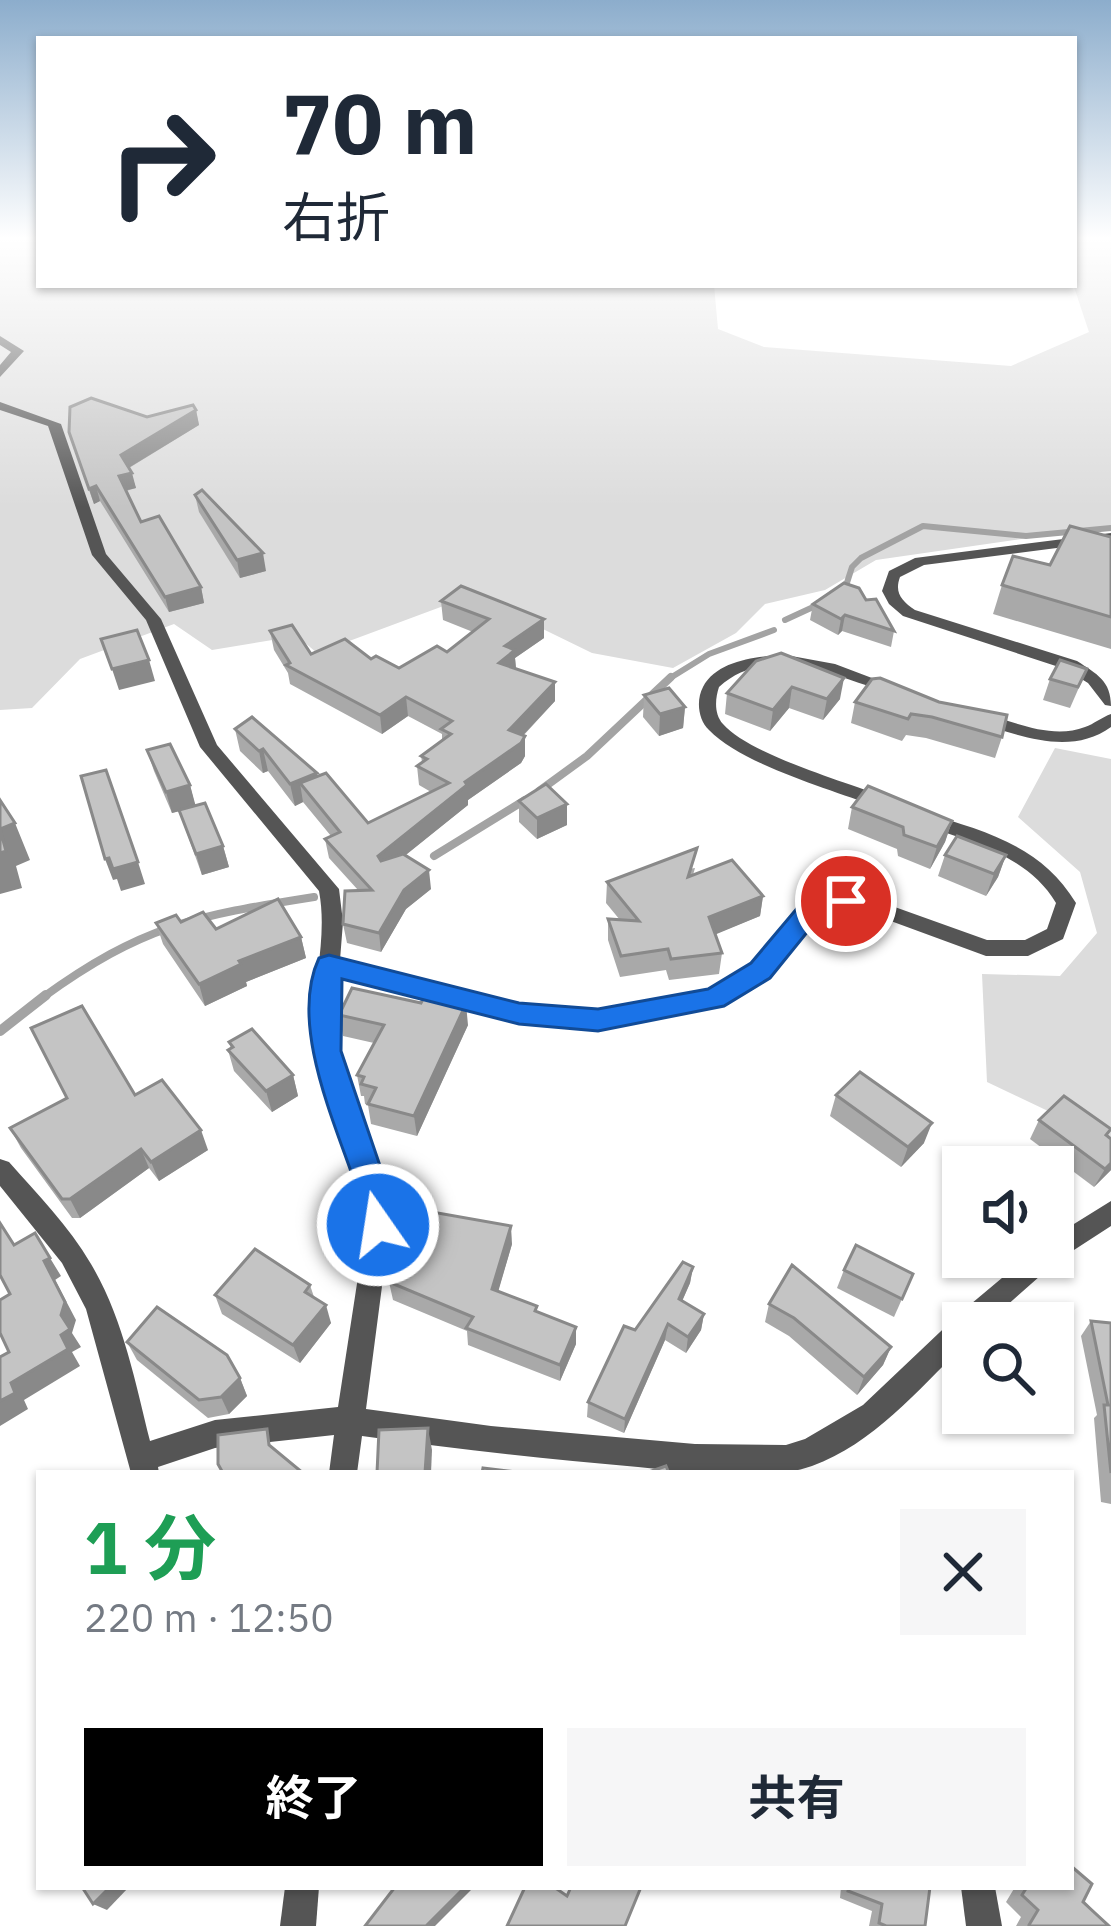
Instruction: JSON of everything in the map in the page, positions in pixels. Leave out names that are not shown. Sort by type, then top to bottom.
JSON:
[{"type":"street","points":[[0,340],[18,350],[0,374]]},
{"type":"street","points":[[0,406],[53,424],[99,555],[153,619],[209,747],[329,890],[334,908],[324,1022],[326,1051],[376,1201],[378,1225],[343,1470]]},
{"type":"street","points":[[1111,537],[920,561],[894,574],[889,588],[893,601],[909,613],[1071,665],[1094,679],[1111,701]]},
{"type":"street","points":[[329,965],[519,1013],[598,1020],[714,998],[760,970],[800,918],[832,901],[872,906],[986,948],[1043,944],[1062,926],[1066,903],[1056,884],[1033,864],[746,749],[713,724],[707,695],[715,680],[732,670],[781,658],[808,662],[923,699]]},
{"type":"street","points":[[967,713],[1050,736],[1083,734],[1111,718]]},
{"type":"street","points":[[0,1169],[65,1244],[90,1287],[112,1348],[143,1466],[215,1434],[348,1420],[491,1440],[767,1467],[811,1451],[873,1415],[942,1349]]},
{"type":"street","points":[[1074,1237],[1111,1213]]},
{"type":"street","points":[[994,1302],[1022,1278]]},
{"type":"street","points":[[978,1890],[984,1926]]},
{"type":"shaded area","points":[[0,327],[718,327],[764,347],[1011,366],[1089,332],[1087,327],[1111,327],[1111,526],[876,560],[825,590],[765,604],[736,633],[673,668],[592,653],[473,595],[317,653],[297,636],[212,650],[174,624],[80,659],[32,708],[0,710]]},
{"type":"shaded area","points":[[1055,748],[1111,759],[1111,1141],[987,1082],[982,974],[1060,976],[1097,933],[1080,872],[1018,817]]},
{"type":"building","points":[[91,398],[147,417],[193,405],[196,410],[121,455],[132,473],[119,476],[141,522],[159,516],[201,587],[165,597],[96,486],[89,489],[69,432],[70,407]]},
{"type":"building","points":[[202,490],[263,553],[237,560],[195,495]]},
{"type":"building","points":[[1070,526],[1111,537],[1111,617],[1002,585],[1013,556],[1050,565]]},
{"type":"building","points":[[844,583],[859,588],[866,600],[876,599],[894,631],[845,615],[841,619],[813,604]]},
{"type":"building","points":[[461,586],[544,619],[505,646],[515,650],[499,663],[555,682],[509,730],[525,736],[521,743],[465,782],[378,856],[381,861],[403,854],[429,870],[404,890],[379,933],[343,924],[345,891],[372,890],[325,839],[340,832],[300,783],[326,773],[368,823],[449,783],[417,766],[427,759],[421,756],[451,734],[441,729],[452,721],[406,697],[380,715],[286,665],[290,663],[270,631],[292,625],[311,654],[345,639],[371,659],[376,656],[399,668],[437,646],[447,652],[489,619],[441,601]]},
{"type":"building","points":[[137,630],[149,660],[112,669],[101,639]]},
{"type":"building","points":[[781,653],[844,678],[827,699],[792,687],[773,710],[727,693],[756,661]]},
{"type":"building","points":[[1060,660],[1087,669],[1078,687],[1050,679]]},
{"type":"building","points":[[872,679],[939,702],[1007,715],[1002,737],[932,717],[911,714],[908,719],[855,702]]},
{"type":"building","points":[[669,688],[685,707],[660,714],[644,695]]},
{"type":"building","points":[[252,717],[317,773],[290,784],[263,749],[259,751],[235,729]]},
{"type":"building","points":[[170,744],[190,785],[166,792],[147,750]]},
{"type":"building","points":[[106,770],[138,862],[113,869],[109,858],[105,859],[81,776]]},
{"type":"building","points":[[546,784],[567,804],[537,818],[519,801]]},
{"type":"building","points":[[868,786],[952,821],[937,847],[904,835],[903,827],[852,807]]},
{"type":"building","points":[[0,800],[15,823],[0,829]]},
{"type":"building","points":[[205,803],[223,846],[196,854],[179,810]]},
{"type":"building","points":[[957,836],[1006,855],[994,874],[945,855]]},
{"type":"building","points":[[697,848],[688,877],[732,860],[763,896],[709,917],[722,953],[671,959],[668,949],[621,956],[608,919],[639,921],[607,882]]},
{"type":"building","points":[[278,899],[301,937],[239,961],[241,964],[199,984],[156,923],[176,915],[181,922],[203,912],[216,929]]},
{"type":"building","points":[[352,988],[421,1003],[425,995],[466,1004],[414,1116],[368,1104],[376,1088],[361,1084],[364,1077],[357,1075],[384,1025],[339,1015]]},
{"type":"building","points":[[82,1006],[135,1095],[162,1080],[201,1130],[151,1162],[141,1149],[70,1199],[62,1199],[10,1128],[67,1098],[31,1028]]},
{"type":"building","points":[[252,1029],[293,1075],[266,1091],[228,1050],[233,1047],[229,1042]]},
{"type":"building","points":[[860,1072],[932,1123],[908,1147],[836,1095]]},
{"type":"building","points":[[1064,1096],[1111,1129],[1106,1135],[1111,1139],[1111,1163],[1105,1169],[1039,1120]]},
{"type":"building","points":[[415,1209],[511,1226],[492,1289],[576,1327],[560,1365],[466,1328],[473,1317],[389,1282],[414,1240],[406,1239]]},
{"type":"building","points":[[0,1223],[14,1245],[35,1233],[50,1258],[44,1261],[65,1302],[61,1315],[70,1329],[61,1335],[68,1349],[11,1383],[15,1393],[0,1401],[0,1357],[9,1352],[0,1333],[0,1300],[10,1294],[0,1275]]},
{"type":"building","points":[[856,1245],[913,1274],[902,1299],[844,1270]]},
{"type":"building","points":[[255,1249],[310,1285],[305,1292],[326,1305],[293,1345],[215,1295]]},
{"type":"building","points":[[683,1262],[693,1267],[679,1299],[704,1314],[688,1337],[668,1324],[625,1419],[588,1402],[624,1326],[635,1330]]},
{"type":"building","points":[[792,1265],[891,1347],[864,1377],[794,1318],[769,1304]]},
{"type":"building","points":[[157,1307],[227,1355],[240,1378],[221,1397],[199,1400],[127,1342]]},
{"type":"building","points":[[1091,1321],[1111,1323],[1111,1473],[1104,1405],[1108,1405]]},
{"type":"building","points":[[428,1428],[425,1470],[377,1470],[379,1430]]},
{"type":"building","points":[[267,1429],[269,1445],[299,1470],[221,1470],[218,1435]]},
{"type":"building","points":[[1074,1869],[1092,1884],[1083,1902],[1109,1926],[1030,1926],[1038,1910],[1022,1895],[1025,1890],[1074,1890]]},
{"type":"building","points":[[84,1890],[107,1890],[93,1904]]},
{"type":"building","points":[[393,1890],[462,1890],[426,1926],[365,1926]]},
{"type":"building","points":[[524,1890],[558,1890],[567,1896],[570,1890],[640,1890],[625,1926],[507,1926]]},
{"type":"building","points":[[930,1890],[925,1926],[879,1923],[882,1904],[848,1891]]},
{"type":"waterway","points":[[844,592],[852,567],[861,558],[923,526],[1026,536],[1111,528]]},
{"type":"waterway","points":[[785,620],[824,602]]},
{"type":"waterway","points":[[669,679],[709,654],[774,630]]},
{"type":"waterway","points":[[539,791],[587,756],[669,679]]},
{"type":"waterway","points":[[434,856],[525,800]]},
{"type":"waterway","points":[[43,997],[110,954],[171,927],[314,897]]},
{"type":"waterway","points":[[0,1031],[43,997]]},
{"type":"route","points":[[378,1225],[376,1201],[326,1051],[329,965],[519,1013],[598,1020],[714,998],[760,970],[813,907],[846,901]]}]
